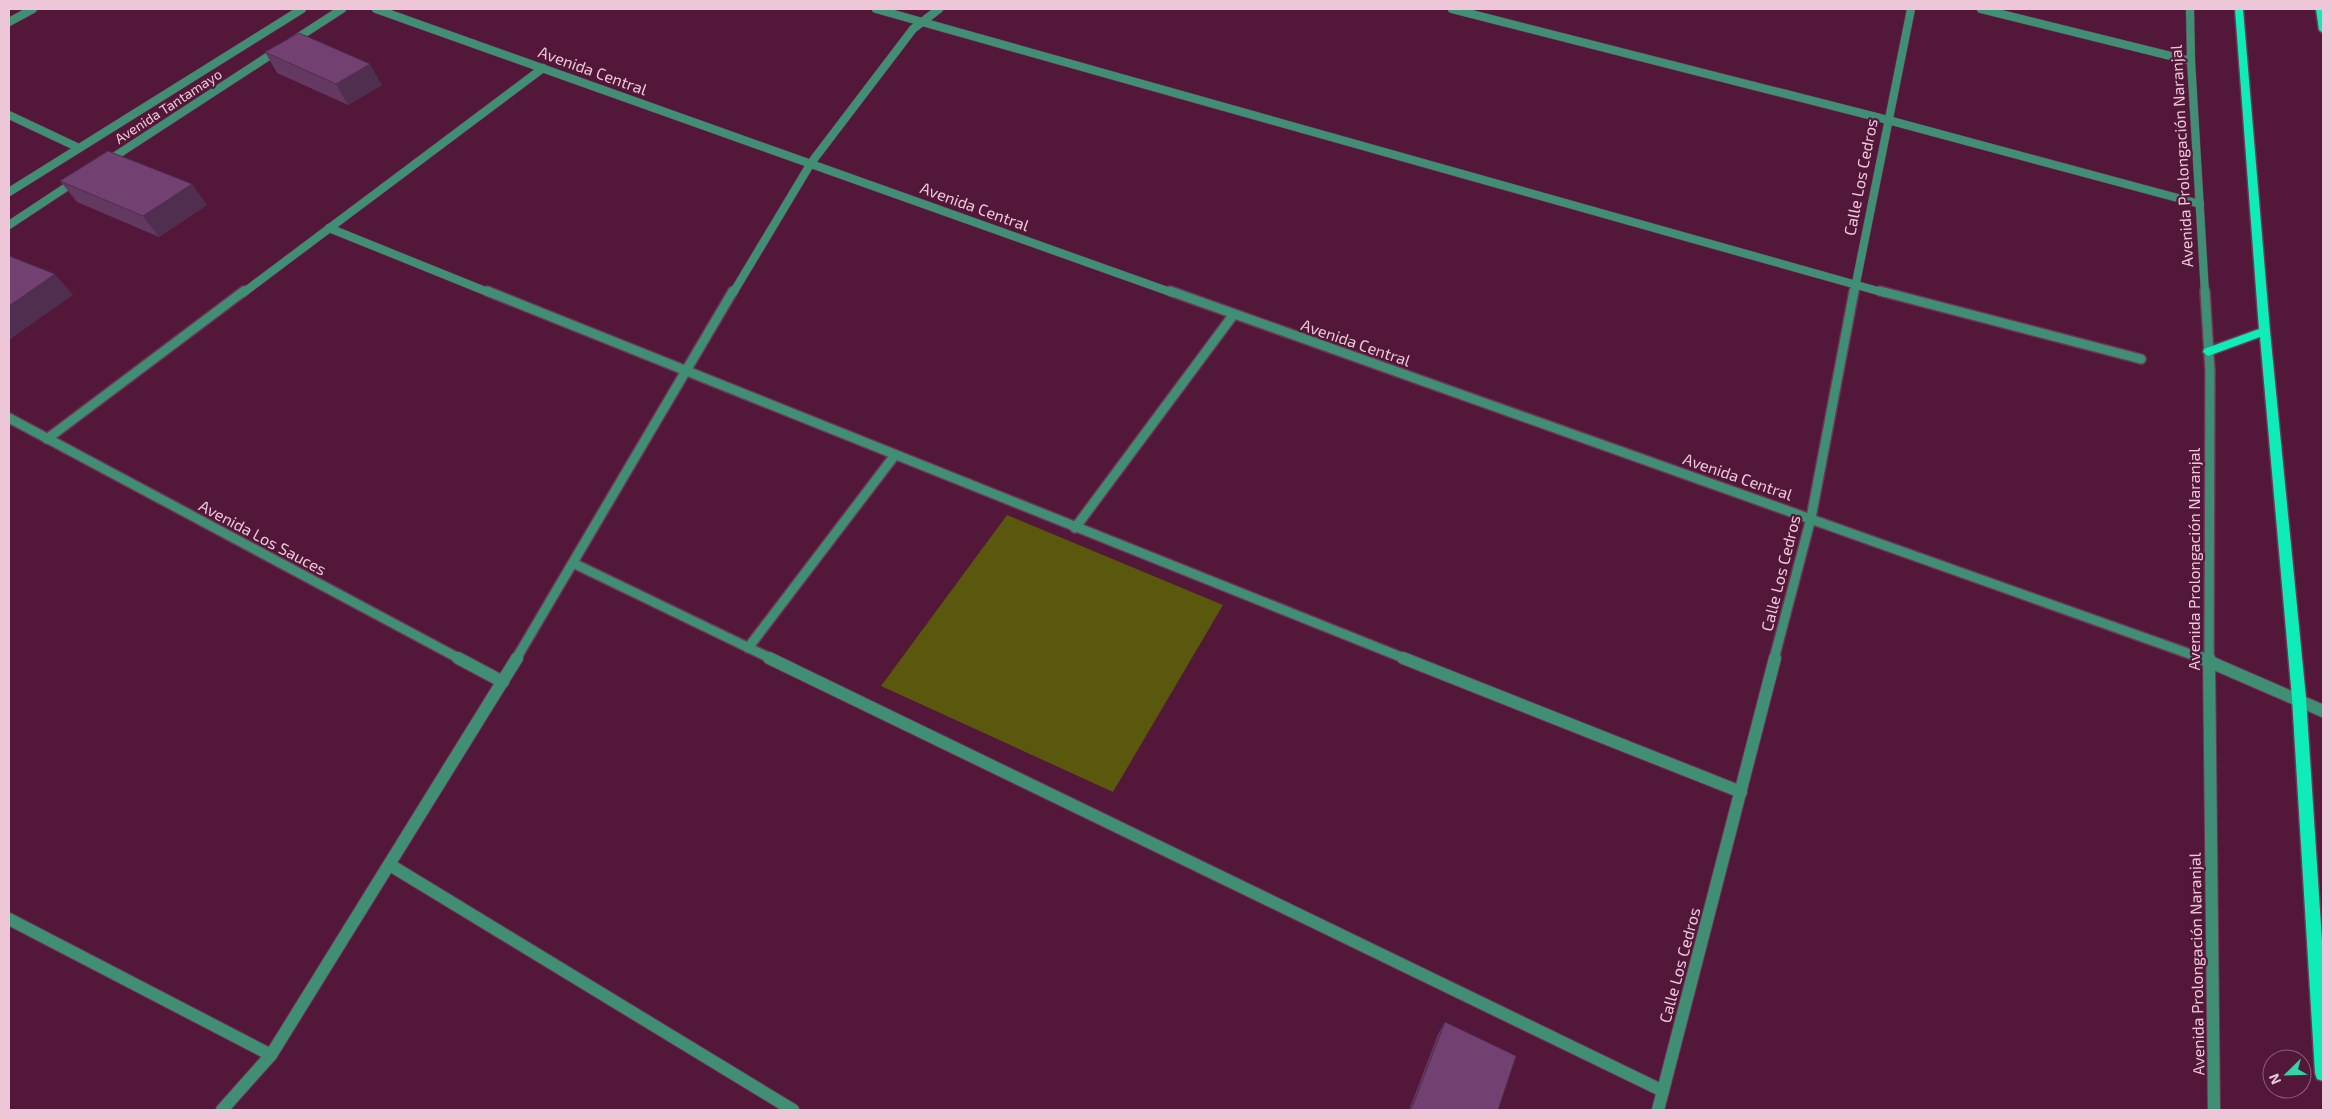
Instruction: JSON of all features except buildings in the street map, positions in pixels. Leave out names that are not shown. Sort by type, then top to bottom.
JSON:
[{"type":"main road","points":[[2239,9],[2265,331],[2299,698],[2323,1073]]},
{"type":"main road","points":[[2320,9],[2323,30]]},
{"type":"main road","points":[[2208,352],[2265,331]]},
{"type":"street","points":[[9,22],[33,9]]},
{"type":"street","name":"Avenida Tantamayo","points":[[9,192],[302,9]]},
{"type":"street","name":"Avenida Tantamayo","points":[[100,165],[342,9]]},
{"type":"street","name":"Avenida Central","points":[[376,9],[2209,661],[2299,698],[2323,711]]},
{"type":"street","points":[[876,9],[1855,285],[2141,359]]},
{"type":"street","points":[[222,1110],[271,1055],[390,865],[503,682],[810,163],[913,29],[939,9]]},
{"type":"street","points":[[1452,9],[1888,120],[2200,204]]},
{"type":"street","name":"Calle Los Cedros","points":[[1658,1110],[1811,518],[1855,285],[1911,9]]},
{"type":"street","points":[[1981,9],[2191,61]]},
{"type":"street","name":"Avenida Prolongación Naranjal","points":[[2190,9],[2191,61],[2210,371],[2209,661],[2214,1110]]},
{"type":"street","points":[[47,439],[542,68]]},
{"type":"street","points":[[9,116],[79,148]]},
{"type":"street","points":[[9,225],[84,176]]},
{"type":"street","points":[[329,228],[686,370],[1074,528],[1741,792]]},
{"type":"street","points":[[1074,528],[1234,314]]},
{"type":"street","name":"Avenida Los Sauces","points":[[9,418],[503,682]]},
{"type":"street","points":[[748,648],[895,455]]},
{"type":"street","points":[[573,563],[1663,1091]]},
{"type":"street","points":[[390,865],[793,1110]]},
{"type":"street","points":[[9,919],[271,1055]]},
{"type":"shaded area","points":[[1007,515],[1223,605],[1113,792],[881,686]]}]
